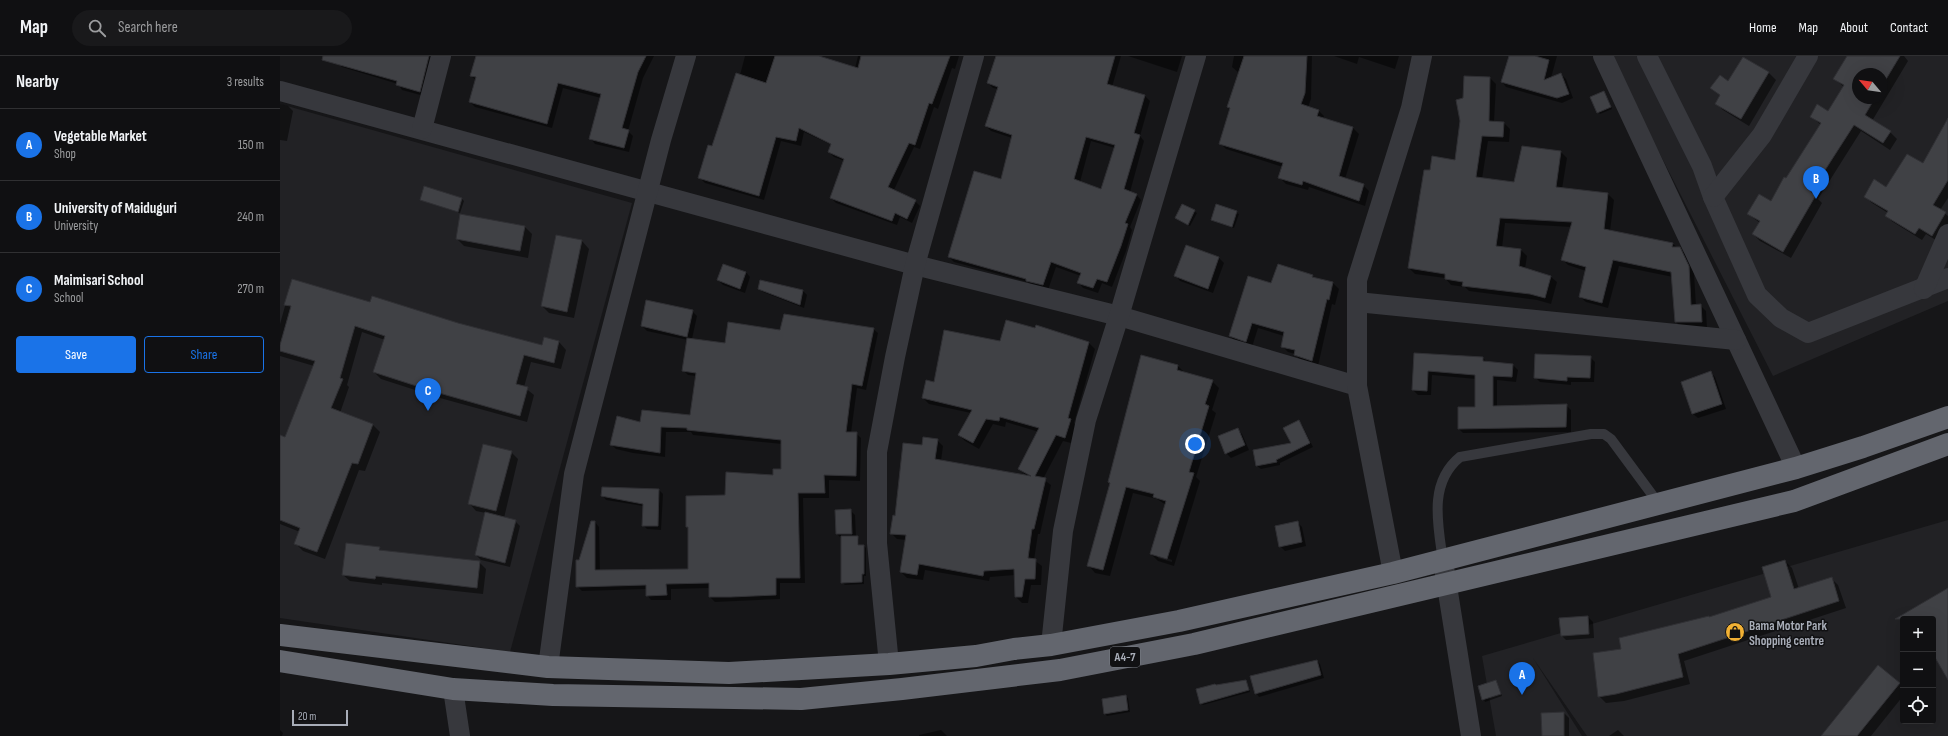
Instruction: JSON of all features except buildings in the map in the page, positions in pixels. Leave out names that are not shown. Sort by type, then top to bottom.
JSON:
[{"type":"highway","name":"A4-7","points":[[280,635],[548,667],[729,673],[889,664],[976,656],[1014,649],[1051,645],[1179,621],[1393,574],[1796,468],[1863,447],[1948,417]]},
{"type":"highway","name":"A4-7","points":[[280,661],[453,688],[553,695],[801,699],[902,689],[1060,670],[1194,644],[1794,501],[1948,444]]},
{"type":"highway","points":[[1659,504],[1666,531]]},
{"type":"highway","points":[[1126,631],[1130,656]]},
{"type":"street","points":[[422,129],[441,56]]},
{"type":"street","points":[[548,667],[574,474],[647,192],[686,56]]},
{"type":"street","points":[[889,664],[877,543],[877,452],[894,357],[915,265],[974,56]]},
{"type":"street","points":[[1051,645],[1063,531],[1086,420],[1119,316],[1196,56]]},
{"type":"street","points":[[1393,574],[1357,386],[1357,280],[1410,108],[1422,56]]},
{"type":"street","points":[[1603,56],[1796,468]]},
{"type":"street","points":[[1648,56],[1702,166],[1713,197],[1757,295],[1781,318],[1808,333],[1924,289],[1948,278]]},
{"type":"street","points":[[1713,197],[1762,135],[1808,56]]},
{"type":"street","points":[[280,92],[422,129],[915,265],[1119,316],[1357,386]]},
{"type":"street","points":[[1924,289],[1948,234]]},
{"type":"street","points":[[1357,302],[1736,340]]},
{"type":"street","points":[[1443,561],[1471,736]]},
{"type":"street","points":[[453,688],[460,736]]},
{"type":"lane","points":[[1443,561],[1436,507],[1440,487],[1452,463],[1460,457],[1591,434],[1604,434],[1611,440],[1659,504]]},
{"type":"shaded area","points":[[1610,56],[1948,56],[1948,301],[1773,376]]},
{"type":"shaded area","points":[[280,104],[632,203],[510,652],[280,618]]},
{"type":"shaded area","name":"Bama Motor Park Shopping centre","points":[[1948,520],[1948,736],[1587,736],[1533,658],[1582,736],[1496,736],[1482,656]]},
{"type":"place","name":"University of Maiduguri","points":[[1816,199]]},
{"type":"place","name":"Maimisari School","points":[[428,411]]},
{"type":"place","name":"Bama Motor Park Shopping centre","points":[[1735,632]]},
{"type":"place","name":"Vegetable Market","points":[[1522,695]]}]
